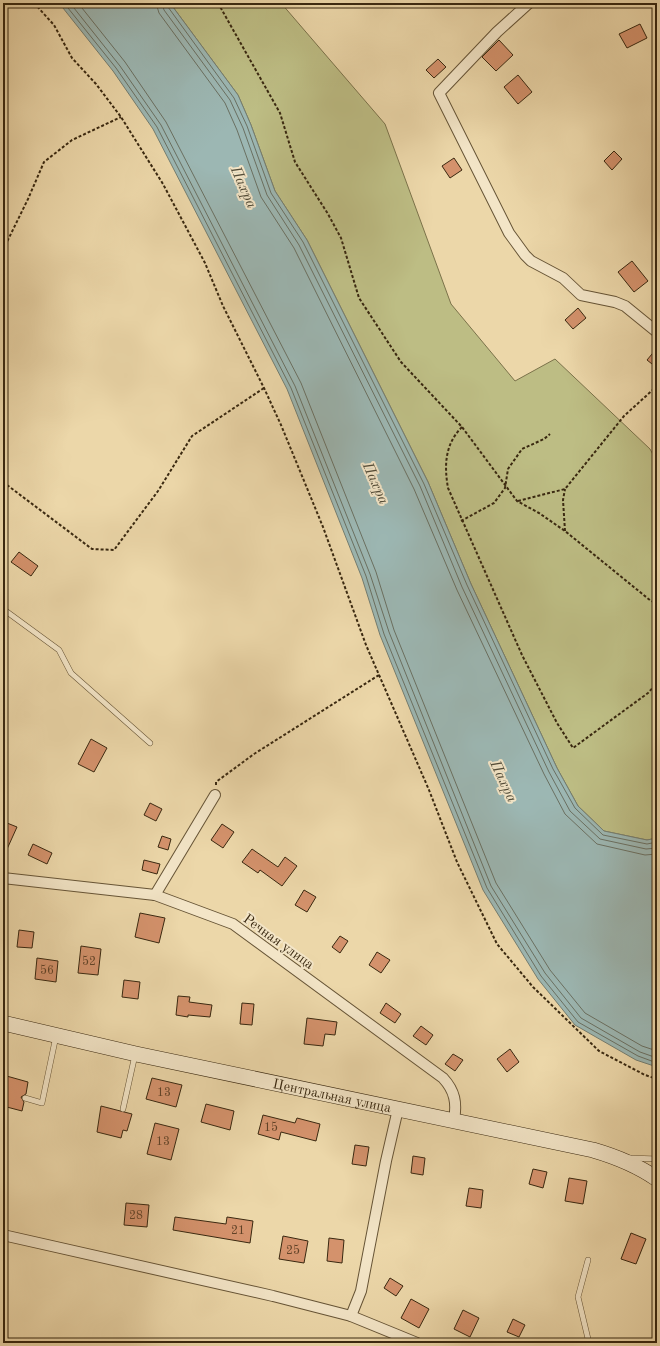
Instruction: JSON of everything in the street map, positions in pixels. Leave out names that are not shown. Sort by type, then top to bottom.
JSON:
[{"type":"street","points":[[529,3],[497,32],[439,93],[509,233],[525,255],[531,261],[563,278],[581,295],[615,302],[625,306],[657,332]]},
{"type":"street","points":[[155,896],[215,795]]},
{"type":"street","name":"Речная улица","points":[[3,878],[155,896],[233,924],[443,1078],[451,1086],[455,1098],[454,1120]]},
{"type":"street","name":"Центральная улица","points":[[3,1023],[136,1054],[593,1150],[619,1157],[641,1168],[657,1179]]},
{"type":"street","points":[[351,1316],[361,1291],[386,1160],[398,1109]]},
{"type":"street","points":[[3,1235],[273,1296],[351,1316],[417,1343]]},
{"type":"lane","points":[[3,609],[59,650],[71,673],[150,743]]},
{"type":"lane","points":[[25,1098],[42,1103],[56,1036]]},
{"type":"lane","points":[[123,1109],[136,1054]]},
{"type":"lane","points":[[619,1157],[657,1159]]},
{"type":"lane","points":[[588,1260],[578,1297],[589,1343]]},
{"type":"path","points":[[34,3],[54,25],[72,58],[96,84],[121,117],[163,184],[205,264],[223,306],[264,388],[323,527],[366,645],[429,790],[457,862],[497,944],[533,987],[599,1051],[645,1075],[657,1079]]},
{"type":"path","points":[[218,3],[280,113],[294,162],[328,214],[341,238],[360,298],[401,362],[462,428],[505,488],[517,501],[539,513],[565,531],[651,601],[657,603]]},
{"type":"path","points":[[3,250],[44,162],[72,140],[121,117]]},
{"type":"path","points":[[565,531],[563,500],[565,489],[624,416],[657,386]]},
{"type":"path","points":[[3,482],[92,549],[114,550],[158,491],[192,436],[264,388]]},
{"type":"path","points":[[462,428],[454,436],[450,444],[445,472],[448,488],[461,521],[522,654],[557,723],[573,748],[648,693],[657,683]]},
{"type":"path","points":[[461,521],[494,503],[505,488],[508,469],[522,449],[544,439],[550,434]]},
{"type":"path","points":[[517,501],[565,489]]},
{"type":"path","points":[[215,795],[216,782],[228,773],[254,754],[379,675]]},
{"type":"green space","points":[[170,3],[281,3],[385,124],[451,304],[515,381],[555,359],[650,449],[657,462],[657,838],[647,840],[604,831],[578,806],[557,768],[471,584],[428,482],[307,240],[275,191],[251,125],[238,95]]},
{"type":"water","name":"Пахра","points":[[59,3],[170,3],[238,95],[251,125],[275,191],[307,240],[428,482],[471,584],[557,768],[578,806],[604,831],[647,840],[657,838],[657,1067],[636,1060],[575,1025],[538,979],[483,890],[380,635],[362,578],[287,389],[153,129],[113,71]]},
{"type":"building","points":[[640,24],[647,38],[627,48],[619,34]]},
{"type":"building","points":[[499,40],[513,55],[496,71],[482,57]]},
{"type":"building","points":[[438,59],[446,67],[434,78],[426,70]]},
{"type":"building","points":[[518,75],[532,92],[518,104],[504,87]]},
{"type":"building","points":[[614,151],[622,159],[612,170],[604,161]]},
{"type":"building","points":[[454,158],[462,170],[450,178],[442,166]]},
{"type":"building","points":[[632,261],[648,281],[634,292],[618,272]]},
{"type":"building","points":[[578,308],[586,318],[573,329],[565,320]]},
{"type":"building","points":[[657,348],[657,368],[647,360]]},
{"type":"building","points":[[19,552],[38,566],[31,576],[11,562]]},
{"type":"building","points":[[91,739],[107,748],[94,772],[78,764]]},
{"type":"building","points":[[150,803],[162,809],[156,821],[144,815]]},
{"type":"building","points":[[7,823],[17,827],[3,858],[3,832]]},
{"type":"building","points":[[222,824],[234,832],[223,848],[211,840]]},
{"type":"building","points":[[162,836],[171,839],[168,850],[158,847]]},
{"type":"building","points":[[33,844],[52,853],[47,864],[28,855]]},
{"type":"building","points":[[252,849],[278,867],[285,857],[297,866],[282,886],[260,870],[258,873],[242,862]]},
{"type":"building","points":[[144,860],[160,864],[157,874],[142,870]]},
{"type":"building","points":[[304,890],[316,897],[307,912],[295,905]]},
{"type":"building","points":[[140,913],[165,918],[159,943],[135,937]]},
{"type":"building","points":[[19,930],[34,932],[32,948],[17,947]]},
{"type":"building","points":[[340,936],[348,941],[340,953],[332,947]]},
{"type":"building","points":[[81,946],[101,949],[98,975],[78,973]]},
{"type":"building","points":[[377,952],[390,960],[381,973],[369,965]]},
{"type":"building","points":[[37,958],[58,961],[56,982],[35,979]]},
{"type":"building","points":[[124,980],[140,982],[138,999],[122,997]]},
{"type":"building","points":[[178,996],[190,997],[189,1002],[212,1005],[210,1017],[188,1015],[188,1017],[176,1015]]},
{"type":"building","points":[[242,1003],[254,1004],[252,1025],[240,1024]]},
{"type":"building","points":[[386,1003],[401,1014],[395,1023],[380,1013]]},
{"type":"building","points":[[307,1018],[337,1022],[335,1035],[325,1034],[323,1046],[304,1044]]},
{"type":"building","points":[[421,1026],[433,1035],[426,1045],[413,1036]]},
{"type":"building","points":[[510,1049],[519,1062],[507,1072],[497,1059]]},
{"type":"building","points":[[453,1054],[463,1060],[455,1071],[445,1064]]},
{"type":"building","points":[[3,1075],[28,1082],[26,1094],[21,1097],[24,1102],[22,1111],[3,1106]]},
{"type":"building","points":[[152,1078],[182,1085],[176,1107],[146,1099]]},
{"type":"building","points":[[206,1104],[234,1111],[230,1130],[201,1122]]},
{"type":"building","points":[[101,1106],[132,1114],[127,1131],[123,1130],[121,1138],[97,1132]]},
{"type":"building","points":[[263,1115],[295,1123],[297,1118],[320,1124],[316,1141],[281,1132],[279,1140],[258,1134]]},
{"type":"building","points":[[155,1123],[179,1129],[171,1160],[147,1154]]},
{"type":"building","points":[[355,1145],[369,1147],[366,1166],[352,1164]]},
{"type":"building","points":[[413,1156],[425,1158],[423,1175],[411,1173]]},
{"type":"building","points":[[533,1169],[547,1172],[543,1188],[529,1184]]},
{"type":"building","points":[[569,1178],[587,1181],[583,1204],[565,1201]]},
{"type":"building","points":[[469,1188],[483,1190],[481,1208],[466,1206]]},
{"type":"building","points":[[126,1203],[149,1205],[147,1227],[124,1225]]},
{"type":"building","points":[[175,1217],[226,1224],[227,1217],[253,1221],[250,1243],[173,1230]]},
{"type":"building","points":[[631,1233],[646,1239],[636,1264],[621,1259]]},
{"type":"building","points":[[283,1236],[308,1241],[304,1263],[279,1259]]},
{"type":"building","points":[[329,1238],[344,1240],[342,1263],[327,1261]]},
{"type":"building","points":[[390,1278],[403,1286],[396,1296],[384,1288]]},
{"type":"building","points":[[411,1299],[429,1309],[419,1328],[401,1318]]},
{"type":"building","points":[[463,1310],[479,1318],[470,1337],[454,1329]]},
{"type":"building","points":[[513,1319],[525,1325],[519,1337],[507,1332]]}]
